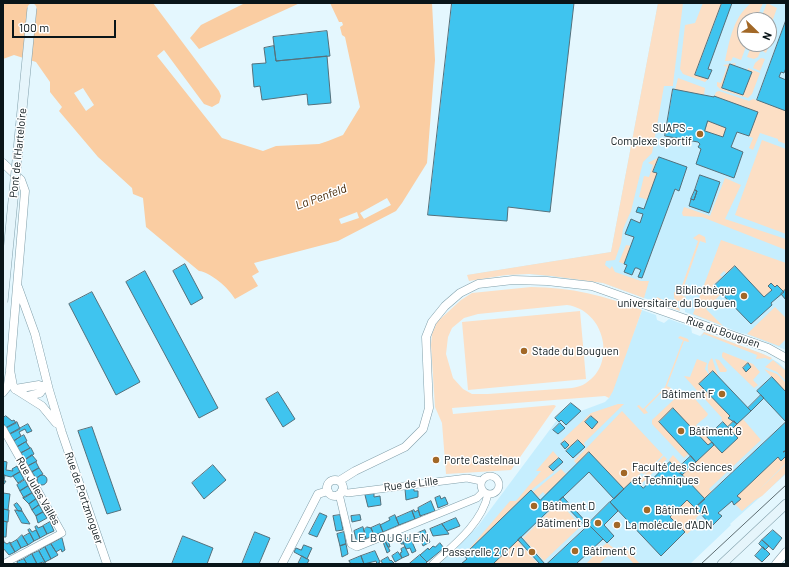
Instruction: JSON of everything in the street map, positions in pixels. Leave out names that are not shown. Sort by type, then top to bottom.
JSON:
[{"type":"main road","name":"Pont de l'Harteloire","points":[[3,302],[32,3]]},
{"type":"main road","points":[[722,564],[786,504]]},
{"type":"street","points":[[3,163],[21,180],[25,191],[10,370],[8,384],[3,394]]},
{"type":"street","name":"Rue du Bouguen","points":[[338,481],[355,471],[406,447],[423,429],[427,420],[429,408],[426,337],[432,322],[445,306],[460,293],[478,284],[513,280],[540,280],[592,286],[768,348],[786,358]]},
{"type":"street","name":"Rue de Portzmoguer","points":[[18,287],[35,334],[47,386],[62,433],[107,564]]},
{"type":"street","points":[[10,370],[15,389]]},
{"type":"street","points":[[3,394],[15,389],[32,385],[47,386]]},
{"type":"street","points":[[28,396],[40,393],[47,386]]},
{"type":"street","name":"Rue de Portzmoguer","points":[[15,389],[28,396],[50,414],[62,433]]},
{"type":"street","name":"Rue Jules Vallès","points":[[3,429],[62,533],[3,564]]},
{"type":"street","points":[[328,491],[329,482],[334,480],[338,481],[342,487],[340,493],[351,544],[357,547],[486,493],[494,493],[498,490],[498,481],[495,477],[488,476],[481,481],[480,486],[486,493],[485,507],[460,541],[433,564]]},
{"type":"street","name":"Rue de Lille","points":[[340,493],[348,494],[467,478],[481,481]]},
{"type":"street","points":[[328,491],[332,495],[340,493]]},
{"type":"street","points":[[282,564],[318,494],[328,491]]},
{"type":"street","points":[[776,564],[786,552]]},
{"type":"shaded area","points":[[658,3],[786,3],[786,350],[685,312],[685,310],[680,308],[680,311],[603,283],[529,274],[467,275],[611,252]]},
{"type":"shaded area","points":[[658,3],[683,3],[673,86],[664,86],[652,153],[643,162],[631,211],[623,229],[621,243],[615,260],[606,261],[605,265],[610,269],[612,266],[615,272],[641,281],[649,281],[644,298],[603,283],[551,276],[529,274],[506,275],[469,281],[467,275],[611,252]]},
{"type":"shaded area","points":[[703,3],[722,3],[695,75],[708,79],[705,82],[683,74],[680,69],[685,25],[695,23]]},
{"type":"shaded area","points":[[751,3],[763,3],[759,12],[742,12]]},
{"type":"shaded area","points":[[767,3],[777,8],[776,12],[763,12]]},
{"type":"shaded area","points":[[737,20],[737,52],[744,52],[741,60],[733,57],[731,61],[725,61],[733,29]]},
{"type":"shaded area","points":[[749,52],[760,52],[758,57],[754,59],[747,57]]},
{"type":"shaded area","points":[[761,58],[765,59],[760,71],[753,68],[755,63]]},
{"type":"shaded area","points":[[736,63],[725,80],[722,88],[743,95],[748,68],[760,73],[752,94],[748,98],[721,90],[717,86],[717,82],[721,83],[727,67],[723,65]]},
{"type":"shaded area","name":"SUAPS - Complexe sportif","points":[[678,78],[705,88],[704,95],[714,97],[716,92],[719,91],[749,101],[753,99],[786,111],[786,144],[778,141],[778,139],[760,133],[753,150],[749,148],[753,138],[737,132],[731,147],[743,152],[734,178],[696,164],[701,149],[698,147],[700,144],[698,142],[665,136],[673,89],[675,90]]},
{"type":"shaded area","points":[[762,140],[786,149],[786,234],[735,215]]},
{"type":"shaded area","points":[[659,157],[654,172],[657,173],[648,200],[639,197],[644,176],[649,177],[653,165],[648,163]]},
{"type":"shaded area","points":[[725,178],[741,185],[725,219],[786,239],[786,250],[702,217],[683,216],[682,213],[684,207],[710,216]]},
{"type":"shaded area","points":[[699,234],[705,237],[706,243],[700,241],[681,295],[686,297],[683,301],[677,301],[674,298],[674,292],[679,294],[698,241],[693,238]]},
{"type":"shaded area","points":[[721,240],[786,263],[786,289],[784,292],[777,285],[775,287],[771,283],[768,286],[772,290],[764,297],[736,266],[727,274],[724,271],[720,275],[722,277],[713,285],[721,294],[706,309],[723,326],[693,314]]},
{"type":"shaded area","points":[[626,245],[631,246],[624,264],[619,262]]},
{"type":"shaded area","points":[[531,287],[546,287],[588,293],[615,300],[642,310],[613,391],[609,398],[605,396],[452,408],[453,414],[556,406],[511,470],[446,474],[442,423],[435,407],[431,345],[432,334],[437,322],[461,300],[472,293]],"holes":[[[567,305],[580,309],[590,317],[598,327],[604,351],[601,364],[596,374],[584,384],[572,388],[472,394],[463,389],[453,378],[446,354],[448,337],[452,328],[464,318],[478,314]]]},
{"type":"shaded area","points":[[657,297],[664,302],[679,308],[680,311],[655,302]]},
{"type":"shaded area","points":[[775,307],[786,318],[786,339],[779,346],[747,334]]},
{"type":"shaded area","points":[[642,310],[656,315],[657,320],[664,323],[669,319],[691,327],[692,333],[700,336],[704,332],[763,354],[779,363],[786,370],[786,474],[730,524],[731,525],[690,564],[440,564],[478,526],[557,420],[559,422],[561,420],[566,425],[581,411],[605,402],[609,398]]},
{"type":"shaded area","name":"Stade du Bouguen","points":[[580,311],[586,379],[468,390],[462,322]]},
{"type":"shaded area","points":[[704,332],[772,358],[770,360],[765,358],[756,359],[757,355],[704,334],[701,337]]},
{"type":"shaded area","points":[[680,336],[688,339],[689,342],[684,341],[667,386],[671,388],[671,391],[669,392],[665,389],[645,409],[648,413],[644,414],[637,406],[639,405],[643,409],[665,387],[683,340],[678,338]]},
{"type":"shaded area","points":[[723,352],[753,364],[760,372],[753,380],[758,385],[754,388],[722,357]]},
{"type":"shaded area","points":[[712,358],[718,376],[713,371],[710,374],[708,370],[709,361]]},
{"type":"shaded area","points":[[697,359],[707,363],[705,369],[709,375],[699,384],[730,416],[728,418],[731,421],[734,421],[728,427],[721,419],[722,418],[684,376],[690,377]]},
{"type":"shaded area","points":[[715,359],[719,360],[727,370],[726,372],[720,372]]},
{"type":"shaded area","points":[[773,360],[786,371],[786,381],[777,372],[765,367]]},
{"type":"shaded area","points":[[764,369],[777,374],[786,383],[786,392]]},
{"type":"shaded area","points":[[683,391],[690,393],[708,414],[696,425],[709,435],[707,437],[712,442],[708,445],[662,419],[659,422],[689,453],[684,458],[652,424],[652,420]]},
{"type":"shaded area","points":[[618,404],[624,404],[584,443],[585,447],[578,440],[566,451],[569,445],[565,441],[563,443],[562,440],[591,413]]},
{"type":"shaded area","points":[[622,411],[663,455],[644,474],[641,473],[624,489],[590,453],[577,464],[574,461]]},
{"type":"shaded area","points":[[743,419],[761,440],[709,489],[712,492],[705,499],[682,475],[714,445],[722,453],[738,438],[731,430]]},
{"type":"shaded area","points":[[553,451],[559,458],[549,467],[554,472],[531,490],[464,555],[510,501],[516,501],[541,471],[536,471]]},
{"type":"shaded area","points":[[673,455],[682,465],[676,470],[669,460]]},
{"type":"shaded area","points":[[664,456],[667,459],[640,485],[635,479],[640,479]]},
{"type":"shaded area","points":[[786,456],[786,463],[757,492],[786,464],[786,473],[762,496],[742,511],[735,504],[740,499],[737,496],[778,457],[781,461]]},
{"type":"shaded area","points":[[561,469],[567,475],[546,495],[543,492],[538,497],[533,492]]},
{"type":"shaded area","points":[[687,500],[700,514],[696,518],[698,524],[687,534],[670,517]]},
{"type":"shaded area","points":[[559,502],[581,526],[544,561],[523,538]]},
{"type":"shaded area","points":[[517,540],[538,564],[493,564]]},
{"type":"shaded area","points":[[607,543],[615,549],[599,564],[586,564],[604,545]]},
{"type":"shaded area","points":[[624,546],[640,564],[634,564],[620,549]]},
{"type":"water","name":"La Penfeld","points":[[3,3],[153,3],[219,91],[221,96],[219,103],[212,107],[204,104],[164,50],[157,56],[222,138],[263,151],[276,146],[319,144],[343,135],[360,107],[345,37],[342,35],[340,27],[343,25],[342,22],[339,22],[330,3],[432,3],[435,60],[427,163],[396,211],[338,241],[254,263],[259,272],[252,276],[258,286],[235,299],[219,281],[208,274],[199,271],[146,227],[143,198],[133,194],[132,188],[98,157],[59,111],[62,107],[50,92],[50,82],[36,62],[14,55],[3,59]]},
{"type":"water","points":[[245,3],[300,3],[199,49],[190,38],[201,25]]},
{"type":"pier","points":[[83,88],[94,105],[86,111],[74,93]]},
{"type":"pier","points":[[387,198],[391,205],[364,219],[360,213]]},
{"type":"pier","points":[[357,212],[359,218],[341,224],[339,219]]},
{"type":"building","points":[[452,3],[574,3],[550,212],[508,207],[507,221],[428,215]]},
{"type":"building","points":[[722,3],[732,3],[708,69],[712,70],[708,79],[695,75]]},
{"type":"building","points":[[786,20],[786,68],[784,73],[781,72],[779,77],[786,80],[786,111],[757,100],[774,52],[777,52],[777,45]]},
{"type":"building","points":[[327,31],[330,56],[276,61],[273,37]]},
{"type":"building","points":[[274,46],[276,61],[327,56],[331,103],[308,105],[307,94],[262,100],[260,86],[254,87],[252,64],[266,63],[264,48]]},
{"type":"building","points":[[730,64],[752,72],[743,95],[722,88]]},
{"type":"building","name":"SUAPS - Complexe sportif","points":[[673,89],[714,96],[758,112],[749,136],[737,132],[731,147],[743,152],[734,178],[696,164],[701,149],[698,147],[700,144],[698,142],[665,136]],"holes":[[[708,121],[726,128],[723,137],[705,131]]]},
{"type":"building","name":"SUAPS - Complexe sportif","points":[[659,157],[687,167],[679,191],[675,189],[642,278],[638,277],[641,270],[637,268],[635,268],[632,275],[624,272],[627,265],[624,264],[634,237],[625,234],[631,219],[640,223],[643,214],[636,212],[638,207],[644,209],[657,173],[653,172]]},
{"type":"building","name":"SUAPS - Complexe sportif","points":[[700,175],[720,182],[709,213],[689,206],[691,199],[694,200],[697,191],[695,190]]},
{"type":"building","points":[[695,190],[697,191],[694,200],[691,199]]},
{"type":"building","points":[[185,264],[203,298],[191,305],[173,271]]},
{"type":"building","name":"Bibliothèque universitaire du Bouguen","points":[[735,266],[764,297],[772,290],[768,286],[771,283],[775,287],[777,285],[784,292],[751,324],[714,286]]},
{"type":"building","points":[[145,271],[218,408],[199,418],[126,282]]},
{"type":"building","points":[[786,289],[786,300],[781,294]]},
{"type":"building","points":[[92,292],[140,382],[116,395],[69,304]]},
{"type":"building","points":[[748,363],[751,367],[746,372],[743,368]]},
{"type":"building","name":"Bâtiment F","points":[[713,371],[751,411],[737,424],[728,418],[730,416],[699,384]]},
{"type":"building","points":[[772,377],[786,392],[786,422],[757,391]]},
{"type":"building","points":[[278,392],[295,419],[283,427],[266,399]]},
{"type":"building","points":[[761,395],[764,398],[751,411],[748,408]]},
{"type":"building","points":[[571,403],[581,411],[566,425],[561,420],[559,422],[555,418]]},
{"type":"building","name":"Bâtiment G","points":[[673,408],[708,445],[712,442],[714,445],[696,462],[659,422]]},
{"type":"building","points":[[6,416],[12,421],[14,420],[16,423],[6,428],[3,423],[3,418]]},
{"type":"building","points":[[591,416],[598,422],[592,429],[585,422]]},
{"type":"building","points":[[734,421],[737,424],[731,430],[728,427]]},
{"type":"building","points":[[17,422],[20,429],[10,434],[6,428]]},
{"type":"building","points":[[723,422],[738,438],[722,453],[707,437]]},
{"type":"building","points":[[786,422],[786,450],[783,452],[786,451],[786,456],[781,461],[778,457],[737,496],[741,499],[734,505],[732,501],[718,513],[722,516],[712,526],[695,508]]},
{"type":"building","points":[[560,423],[565,428],[558,434],[553,430]]},
{"type":"building","points":[[28,424],[32,431],[27,433],[25,429],[19,432],[21,436],[14,441],[10,434]]},
{"type":"building","points":[[92,427],[121,510],[107,514],[78,431]]},
{"type":"building","points":[[24,435],[27,441],[17,447],[14,441]]},
{"type":"building","points":[[578,440],[585,447],[573,458],[566,451]]},
{"type":"building","points":[[565,441],[569,445],[565,449],[561,444]]},
{"type":"building","points":[[26,442],[30,448],[21,453],[17,447]]},
{"type":"building","points":[[31,448],[34,454],[25,460],[21,453]]},
{"type":"building","name":"Bâtiment D","points":[[589,452],[624,489],[614,499],[589,472],[493,564],[461,564],[467,559],[464,555],[531,490],[540,500]]},
{"type":"building","points":[[32,455],[37,461],[28,466],[25,460]]},
{"type":"building","points":[[691,456],[696,462],[682,475],[676,470]]},
{"type":"building","points":[[559,458],[563,462],[553,471],[549,467]]},
{"type":"building","points":[[3,461],[7,462],[6,470],[13,471],[12,469],[17,466],[20,472],[11,477],[3,475]]},
{"type":"building","points":[[36,462],[39,468],[32,472],[28,466]]},
{"type":"building","name":"Bâtiment A","points":[[670,462],[705,499],[695,508],[687,500],[670,517],[685,532],[661,556],[610,502],[634,479],[643,488]]},
{"type":"building","points":[[213,465],[226,480],[204,499],[192,483]]},
{"type":"building","points":[[39,468],[43,474],[36,478],[32,472]]},
{"type":"building","points":[[20,472],[24,479],[18,483],[13,476]]},
{"type":"building","points":[[3,475],[5,475],[4,481],[6,481],[4,484]]},
{"type":"building","points":[[40,475],[44,475],[47,480],[44,485],[40,485],[37,482],[37,478]]},
{"type":"building","points":[[25,480],[28,486],[20,491],[17,485]]},
{"type":"building","points":[[28,486],[32,493],[24,498],[20,491]]},
{"type":"building","points":[[414,488],[414,491],[418,491],[418,497],[406,500],[405,489]]},
{"type":"building","points":[[3,493],[10,494],[8,510],[3,509]]},
{"type":"building","points":[[32,493],[36,499],[29,504],[23,498]]},
{"type":"building","points":[[374,494],[374,497],[380,496],[381,505],[368,507],[365,495]]},
{"type":"building","points":[[440,496],[441,499],[445,497],[448,504],[438,508],[435,498]]},
{"type":"building","points":[[563,497],[589,525],[586,527],[560,500]]},
{"type":"building","points":[[36,499],[39,505],[32,510],[29,504]]},
{"type":"building","points":[[431,501],[435,511],[420,516],[418,508]]},
{"type":"building","name":"Bâtiment B","points":[[610,502],[618,511],[604,525],[614,536],[607,543],[588,524]]},
{"type":"building","points":[[17,503],[22,511],[18,511],[14,505]]},
{"type":"building","points":[[39,505],[43,512],[36,516],[32,510]]},
{"type":"building","points":[[3,509],[9,510],[8,522],[3,521]]},
{"type":"building","points":[[15,510],[22,511],[30,524],[22,523]]},
{"type":"building","points":[[414,510],[415,512],[418,510],[421,517],[415,519],[412,511]]},
{"type":"building","points":[[412,511],[415,519],[399,525],[396,518]]},
{"type":"building","points":[[43,512],[47,518],[38,523],[36,516]]},
{"type":"building","points":[[320,513],[327,516],[317,537],[309,534]]},
{"type":"building","points":[[340,515],[343,530],[336,531],[333,516]]},
{"type":"building","points":[[360,515],[361,520],[352,522],[351,516]]},
{"type":"building","points":[[395,515],[399,525],[383,532],[380,525],[390,520],[389,518]]},
{"type":"building","points":[[456,518],[460,526],[447,531],[442,524]]},
{"type":"building","points":[[3,521],[7,522],[6,537],[3,537]]},
{"type":"building","points":[[50,522],[54,531],[47,534],[43,526]]},
{"type":"building","points":[[380,524],[383,532],[374,535],[371,528]]},
{"type":"building","points":[[442,524],[449,534],[433,536],[430,529]]},
{"type":"building","name":"Bâtiment C","points":[[589,525],[603,539],[576,564],[547,564]]},
{"type":"building","points":[[37,526],[38,528],[43,526],[47,534],[40,538],[35,527]]},
{"type":"building","points":[[363,527],[366,539],[357,543],[354,531]]},
{"type":"building","points":[[367,527],[371,528],[374,535],[366,539],[364,530]]},
{"type":"building","points":[[30,529],[32,532],[36,530],[40,538],[34,541],[28,530]]},
{"type":"building","points":[[425,530],[430,542],[423,546],[418,533]]},
{"type":"building","points":[[773,530],[782,538],[773,550],[762,540]]},
{"type":"building","points":[[255,532],[270,538],[259,564],[242,564]]},
{"type":"building","points":[[344,532],[346,544],[340,546],[337,534]]},
{"type":"building","points":[[30,533],[34,541],[28,545],[23,537]]},
{"type":"building","points":[[22,535],[28,545],[21,548],[17,540]]},
{"type":"building","points":[[183,536],[213,548],[207,564],[172,564]]},
{"type":"building","points":[[3,537],[4,542],[7,544],[10,542],[15,552],[9,555],[3,548]]},
{"type":"building","points":[[410,537],[416,551],[412,553],[410,548],[406,549],[402,540]]},
{"type":"building","name":"Passerelle 2 C / D","points":[[521,537],[545,564],[540,564],[518,540]]},
{"type":"building","points":[[62,538],[65,550],[62,552],[61,549],[56,552],[51,544]]},
{"type":"building","points":[[401,538],[404,544],[401,544],[399,539]]},
{"type":"building","points":[[17,540],[21,548],[15,552],[10,544]]},
{"type":"building","points":[[388,540],[390,547],[388,547],[385,541]]},
{"type":"building","points":[[762,540],[769,546],[765,550],[759,544]]},
{"type":"building","points":[[385,541],[390,551],[387,553],[383,542]]},
{"type":"building","points":[[440,543],[444,548],[427,562],[420,555],[428,548],[429,550],[433,546],[435,547]]},
{"type":"building","points":[[51,544],[58,555],[51,559],[45,547]]},
{"type":"building","points":[[346,544],[348,554],[342,557],[340,546]]},
{"type":"building","points":[[304,545],[312,548],[307,559],[294,552],[296,548],[301,550]]},
{"type":"building","points":[[45,547],[51,559],[45,562],[39,551]]},
{"type":"building","points":[[405,547],[409,555],[402,558],[400,553],[402,552],[401,549]]},
{"type":"building","points":[[763,547],[770,554],[762,562],[755,556]]},
{"type":"building","points":[[39,551],[46,564],[43,562],[37,564],[32,554]]},
{"type":"building","points":[[375,551],[380,562],[377,564],[376,561],[364,564],[361,556]]},
{"type":"building","points":[[398,552],[402,558],[395,562],[392,556]]},
{"type":"building","points":[[32,554],[37,564],[27,564],[24,559]]},
{"type":"building","points":[[420,555],[427,562],[425,564],[409,564]]},
{"type":"building","points":[[302,556],[309,560],[307,564],[298,564]]},
{"type":"building","points":[[361,556],[364,564],[351,564],[349,561]]},
{"type":"building","points":[[388,557],[390,561],[391,560],[394,563],[383,564],[381,561]]},
{"type":"building","points":[[24,559],[27,564],[18,564],[17,562]]},
{"type":"tram line","points":[[701,564],[786,485]]},
{"type":"place","name":"SUAPS - Complexe sportif","points":[[700,134]]},
{"type":"place","name":"Bibliothèque universitaire du Bouguen","points":[[744,296]]},
{"type":"place","name":"Stade du Bouguen","points":[[524,351]]},
{"type":"place","name":"Bâtiment F","points":[[722,394]]},
{"type":"place","name":"Bâtiment G","points":[[681,431]]},
{"type":"place","name":"Porte Castelnau","points":[[436,460]]},
{"type":"place","name":"Faculté des Sciences et Techniques","points":[[624,473]]},
{"type":"place","name":"Bâtiment D","points":[[534,506]]},
{"type":"place","name":"Bâtiment A","points":[[647,510]]},
{"type":"place","name":"Bâtiment B","points":[[598,523]]},
{"type":"place","name":"La molécule d'ADN","points":[[617,525]]},
{"type":"place","name":"Bâtiment C","points":[[575,551]]},
{"type":"place","name":"Passerelle 2 C / D","points":[[532,552]]},
{"type":"district","name":"LE BOUGUEN","points":[[390,538]]}]
